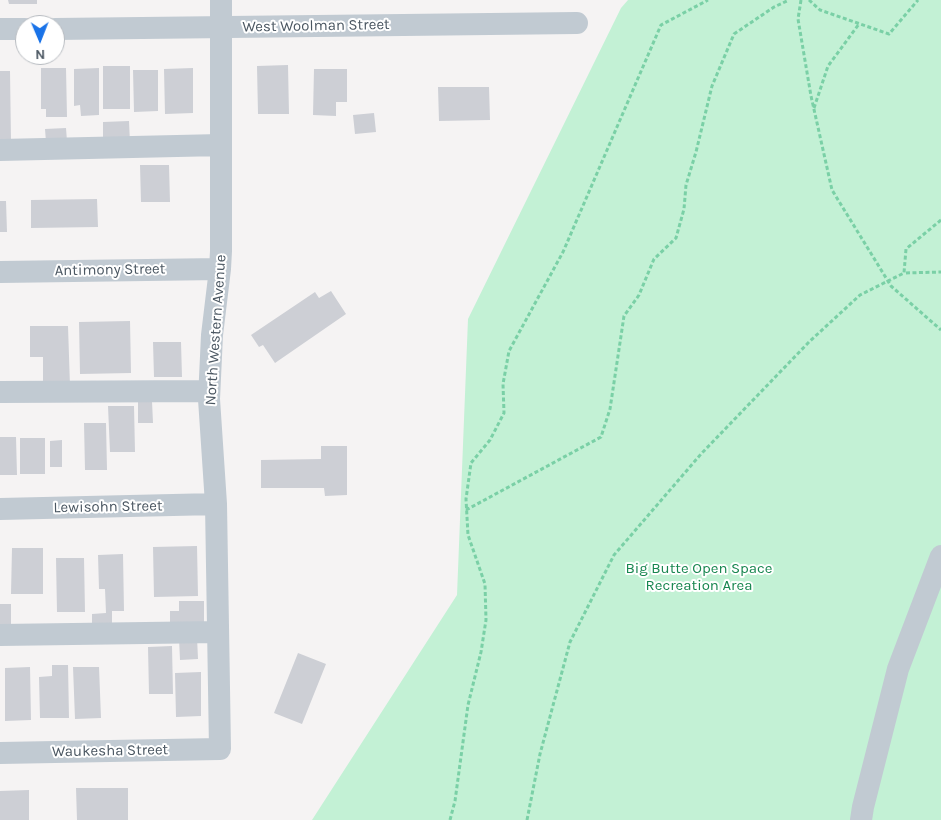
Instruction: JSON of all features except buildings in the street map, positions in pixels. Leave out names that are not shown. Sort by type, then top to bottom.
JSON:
[{"type":"street","name":"North Western Avenue","points":[[220,749],[216,504],[210,391],[212,335],[220,269],[221,0]]},
{"type":"street","name":"West Woolman Street","points":[[65,28],[577,23]]},
{"type":"street","points":[[0,29],[15,29]]},
{"type":"street","points":[[0,150],[221,144]]},
{"type":"street","name":"Antimony Street","points":[[0,272],[220,269]]},
{"type":"street","points":[[0,392],[210,391]]},
{"type":"street","name":"Lewisohn Street","points":[[0,509],[216,504]]},
{"type":"street","points":[[861,820],[898,669],[941,556]]},
{"type":"street","points":[[0,635],[218,632]]},
{"type":"street","name":"Waukesha Street","points":[[0,753],[220,749]]},
{"type":"path","points":[[450,820],[455,801],[468,705],[481,652],[486,620],[485,584],[468,535],[466,499],[471,463],[490,440],[504,413],[504,384],[509,351],[563,252],[661,25],[708,0]]},
{"type":"path","points":[[466,510],[602,437],[610,409],[624,316],[639,295],[654,259],[676,238],[684,209],[686,185],[712,86],[730,43],[734,34],[774,7],[789,0]]},
{"type":"path","points":[[801,0],[798,19],[814,108],[832,190],[891,286],[941,330]]},
{"type":"path","points":[[809,0],[820,10],[889,34],[918,0]]},
{"type":"path","points":[[814,108],[828,66],[859,24]]},
{"type":"path","points":[[904,273],[906,249],[941,220]]},
{"type":"path","points":[[528,820],[540,754],[570,642],[614,555],[701,454],[809,342],[860,295],[904,273],[941,272]]},
{"type":"green space","name":"Big Butte Open Space Recreation Area","points":[[628,0],[941,0],[941,820],[312,820],[457,595],[468,319],[621,8]]}]
